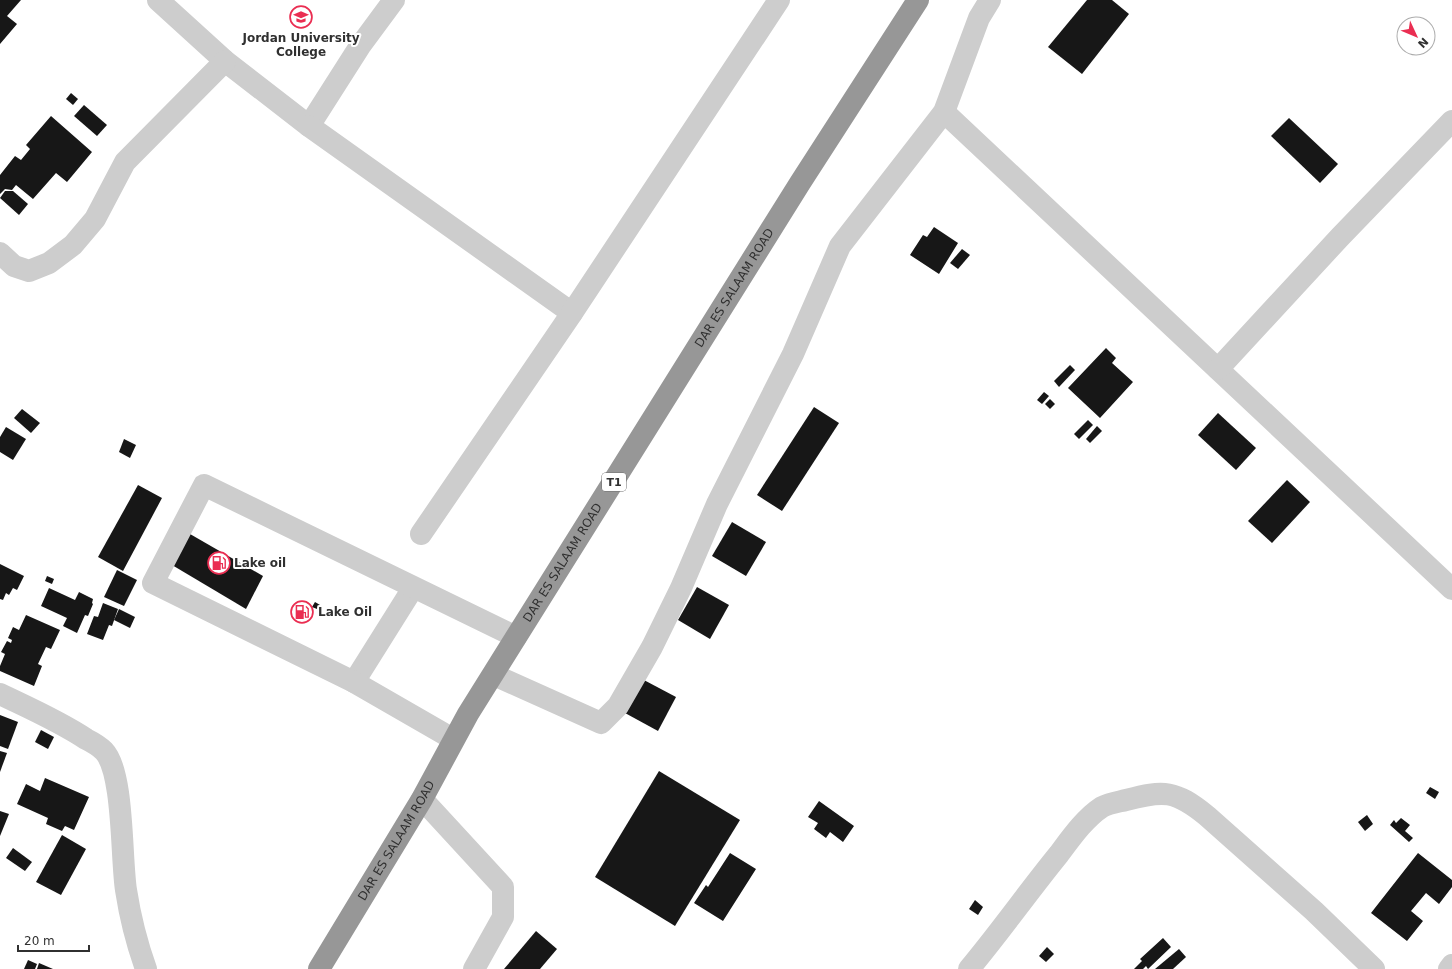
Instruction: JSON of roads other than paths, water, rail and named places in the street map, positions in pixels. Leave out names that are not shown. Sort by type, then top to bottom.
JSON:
[{"type":"highway","name":"DAR ES SALAAM ROAD","points":[[319,969],[422,799],[454,739],[494,676],[516,637],[800,183],[918,0]]},
{"type":"street","points":[[158,0],[225,61],[309,126],[572,313]]},
{"type":"street","points":[[309,126],[360,46],[394,0]]},
{"type":"street","points":[[421,534],[572,313],[779,0]]},
{"type":"street","points":[[494,676],[601,723],[618,706],[652,647],[678,595],[717,504],[793,354],[840,246],[944,112],[979,18],[990,0]]},
{"type":"street","points":[[0,253],[14,266],[29,271],[59,258],[73,245],[95,219],[125,162],[225,61]]},
{"type":"street","points":[[944,112],[1452,589]]},
{"type":"street","points":[[1218,369],[1340,237],[1452,121]]},
{"type":"street","points":[[454,739],[354,682],[154,583],[204,485],[516,637]]},
{"type":"street","points":[[354,682],[413,588]]},
{"type":"street","points":[[0,694],[78,733],[103,750],[111,761],[119,800],[126,889],[134,926],[146,969]]},
{"type":"street","points":[[969,969],[1063,848],[1096,812],[1113,803],[1146,794],[1160,794],[1178,797],[1196,807],[1314,911],[1374,969]]},
{"type":"street","points":[[422,799],[503,887],[503,917],[474,969]]},
{"type":"street","points":[[1449,969],[1452,965]]},
{"type":"place","name":"Jordan University College","points":[[301,17]]},
{"type":"place","name":"Lake oil","points":[[219,563]]},
{"type":"place","name":"Lake Oil","points":[[302,612]]}]
